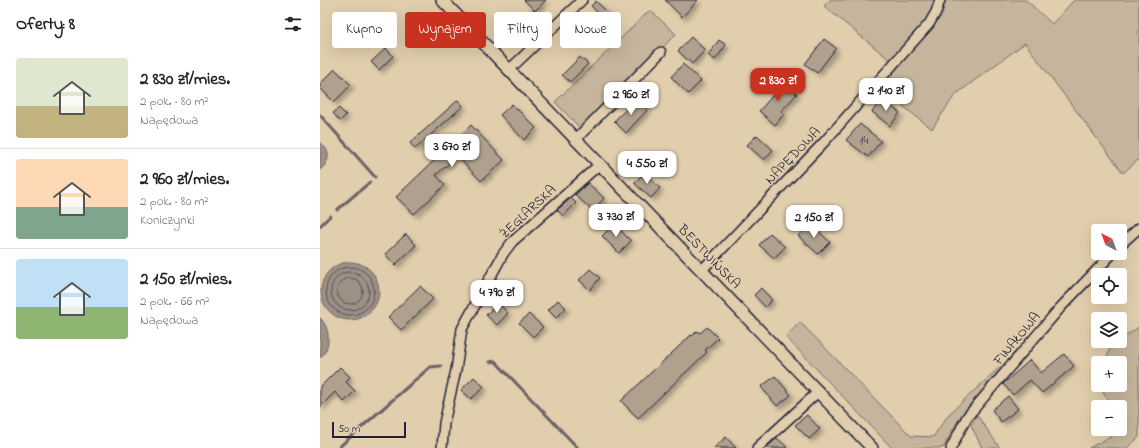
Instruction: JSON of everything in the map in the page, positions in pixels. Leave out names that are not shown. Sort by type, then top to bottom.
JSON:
[{"type":"street","name":"BESTWIŃSKA","points":[[442,0],[819,391],[872,448]]},
{"type":"street","points":[[509,70],[582,0]]},
{"type":"street","name":"NAPĘDOWA","points":[[702,270],[825,141],[929,24],[936,12],[940,0]]},
{"type":"street","points":[[576,139],[661,52]]},
{"type":"street","name":"ŻEGLARSKA","points":[[442,448],[444,424],[457,364],[462,329],[503,254],[512,242],[600,164]]},
{"type":"street","points":[[1127,239],[1139,228]]},
{"type":"street","name":"FINAŁOWA","points":[[951,448],[967,417],[1060,308],[1106,260]]},
{"type":"street","points":[[757,448],[819,391]]},
{"type":"shaded area","points":[[830,0],[936,0],[927,20],[890,60],[824,6]]},
{"type":"shaded area","points":[[945,0],[1026,0],[1052,24],[1074,0],[1139,0],[1139,159],[1123,173],[1025,43],[955,95],[932,129],[880,88],[942,15]]},
{"type":"shaded area","points":[[650,10],[676,34],[582,130],[555,102],[611,48],[621,48],[621,38]]},
{"type":"shaded area","points":[[800,322],[911,436],[933,437],[949,414],[1016,352],[960,417],[943,448],[892,448],[786,337]]},
{"type":"shaded area","points":[[1139,327],[1139,437],[1127,448],[1089,448],[1112,436],[1127,436],[1127,400],[1109,400],[1102,392],[1127,392],[1127,356],[1107,356],[1110,348],[1127,348],[1127,335]]},
{"type":"shaded area","points":[[977,415],[1000,448],[982,448],[971,425]]},
{"type":"water","points":[[320,143],[324,146],[328,153],[328,160],[320,170]]},
{"type":"water","points":[[350,262],[366,267],[374,275],[379,291],[374,307],[366,315],[350,320],[334,315],[326,307],[321,291],[326,275],[334,267]]},
{"type":"water","points":[[320,318],[324,322],[328,333],[328,344],[324,354],[320,358]]},
{"type":"building","points":[[524,0],[546,0],[535,11]]},
{"type":"building","points":[[665,0],[698,0],[682,17]]},
{"type":"building","points":[[596,1],[607,12],[597,12],[591,6]]},
{"type":"building","points":[[691,37],[705,50],[692,64],[678,51]]},
{"type":"building","points":[[824,39],[836,48],[817,73],[805,64]]},
{"type":"building","points":[[719,40],[726,45],[715,60],[708,55]]},
{"type":"building","points":[[386,48],[393,56],[379,70],[371,62]]},
{"type":"building","points":[[580,57],[588,64],[570,82],[562,75]]},
{"type":"building","points":[[683,64],[701,81],[688,94],[671,77]]},
{"type":"building","points":[[335,69],[351,85],[334,102],[320,88],[320,84]]},
{"type":"building","points":[[780,79],[797,94],[781,111],[784,114],[775,125],[759,111],[774,94],[770,90]]},
{"type":"building","points":[[637,99],[648,109],[626,133],[614,121]]},
{"type":"building","points":[[882,99],[900,113],[890,126],[872,112]]},
{"type":"building","points":[[458,100],[463,106],[415,149],[410,143]]},
{"type":"building","points":[[512,104],[536,128],[524,140],[500,115]]},
{"type":"building","points":[[339,108],[346,115],[340,121],[333,113]]},
{"type":"building","points":[[860,124],[881,141],[868,157],[846,140]]},
{"type":"building","points":[[471,125],[504,160],[481,181],[457,156],[436,175],[445,185],[414,214],[396,197]]},
{"type":"building","points":[[757,135],[773,150],[764,160],[747,145]]},
{"type":"building","points":[[644,173],[660,188],[651,198],[634,183]]},
{"type":"building","points":[[588,183],[604,198],[593,211],[575,195]]},
{"type":"building","points":[[571,198],[576,203],[563,216],[557,210]]},
{"type":"building","points":[[810,223],[830,242],[818,254],[798,236]]},
{"type":"building","points":[[614,224],[631,241],[619,253],[602,236]]},
{"type":"building","points":[[770,233],[785,247],[774,258],[759,245]]},
{"type":"building","points":[[406,234],[416,245],[395,265],[385,254]]},
{"type":"building","points":[[590,269],[600,278],[590,290],[579,280]]},
{"type":"building","points":[[420,286],[433,299],[401,330],[388,317]]},
{"type":"building","points":[[761,288],[772,300],[765,307],[754,295]]},
{"type":"building","points":[[558,300],[566,308],[556,318],[548,310]]},
{"type":"building","points":[[498,303],[508,313],[497,325],[486,315]]},
{"type":"building","points":[[529,314],[543,327],[533,337],[519,323]]},
{"type":"building","points":[[707,327],[718,338],[705,350],[707,352],[638,418],[621,401],[691,335],[692,336],[697,331],[700,333]]},
{"type":"building","points":[[1064,354],[1074,366],[1042,393],[1030,380],[1013,395],[1003,384],[1030,360],[1041,373]]},
{"type":"building","points":[[340,367],[350,377],[346,382],[355,391],[344,402],[335,392],[320,407],[320,387]]},
{"type":"building","points":[[775,376],[791,395],[777,406],[761,387]]},
{"type":"building","points":[[474,377],[484,387],[471,399],[461,390]]},
{"type":"building","points":[[1008,396],[1018,409],[1001,422],[992,410]]},
{"type":"building","points":[[807,415],[820,429],[809,439],[795,425]]},
{"type":"building","points":[[726,437],[736,448],[714,448]]},
{"type":"building","points":[[777,438],[788,448],[766,448]]},
{"type":"waterway","points":[[320,115],[375,177]]},
{"type":"waterway","points":[[337,210],[370,182]]},
{"type":"waterway","points":[[320,226],[330,216]]},
{"type":"waterway","points":[[490,362],[495,361],[578,448]]},
{"type":"waterway","points":[[338,448],[430,367],[441,366]]}]
